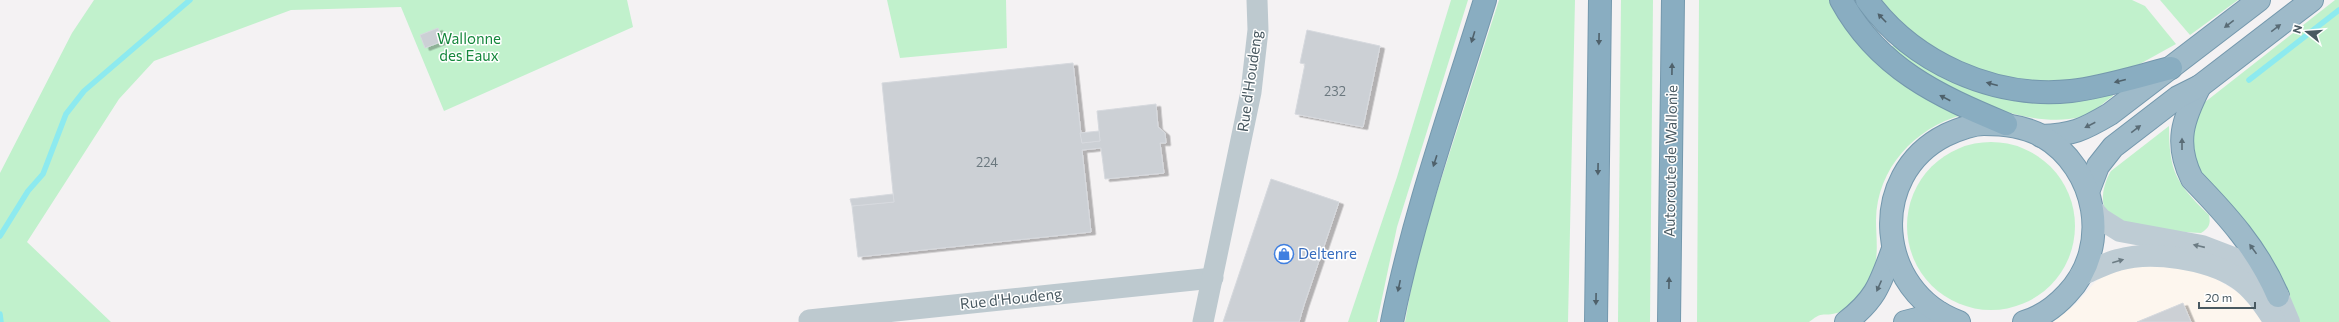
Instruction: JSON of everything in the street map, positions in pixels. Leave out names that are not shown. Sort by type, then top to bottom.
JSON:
[{"type":"highway","points":[[1392,322],[1404,264],[1416,217],[1485,0]]},
{"type":"highway","points":[[1596,322],[1600,0]]},
{"type":"highway","name":"Autoroute de Wallonie","points":[[1669,322],[1673,0]]},
{"type":"highway","points":[[1841,0],[1852,20],[1877,48],[1905,73],[1928,89],[2006,124],[2024,128],[2041,136],[2057,146],[2081,175],[2091,201],[2094,232],[2090,254],[2081,275],[2059,302],[2045,313],[2024,322]]},
{"type":"highway","points":[[1867,0],[1892,28],[1918,50],[1946,68],[2009,88],[2038,92],[2070,91],[2099,86],[2171,68]]},
{"type":"highway","points":[[2041,136],[2067,135],[2089,126],[2110,114],[2260,0]]},
{"type":"highway","points":[[2091,201],[2098,166],[2113,147],[2178,97],[2200,86],[2312,0]]},
{"type":"highway","points":[[2200,86],[2189,108],[2183,125],[2181,147],[2186,166],[2192,179],[2251,246],[2267,269],[2278,296]]},
{"type":"highway","points":[[1950,318],[1924,301],[1910,286],[1900,268],[1893,249],[1890,225],[1894,200],[1902,177],[1917,157],[1935,141],[1957,130],[1981,124],[2006,124]]},
{"type":"highway","points":[[1846,322],[1862,310],[1878,290],[1893,249]]},
{"type":"highway","points":[[1905,322],[1950,318]]},
{"type":"main road","points":[[2091,201],[2101,219],[2120,231],[2202,246],[2236,259],[2278,296],[2289,322]]},
{"type":"main road","points":[[2081,275],[2118,260],[2146,255],[2171,258],[2212,267],[2238,278],[2258,298],[2275,322]]},
{"type":"street","name":"Rue d'Houdeng","points":[[1203,322],[1251,92],[1258,30],[1257,0]]},
{"type":"street","name":"Rue d'Houdeng","points":[[809,320],[1213,278]]},
{"type":"shaded area","points":[[2139,265],[2190,269],[2213,277],[2239,293],[2264,322],[2053,322],[2076,304],[2095,282],[2114,269]]},
{"type":"green space","name":"Wallonne des Eaux","points":[[94,0],[627,0],[633,27],[444,111],[401,7],[291,10],[154,61],[119,99],[27,242],[111,322],[0,322],[0,173],[72,33]]},
{"type":"green space","points":[[887,0],[1006,0],[1007,48],[900,58]]},
{"type":"green space","points":[[1451,0],[1468,0],[1397,227],[1377,322],[1348,322],[1397,177]]},
{"type":"green space","points":[[1499,0],[1575,0],[1568,322],[1405,322],[1418,251]]},
{"type":"green space","points":[[1621,0],[1653,0],[1650,322],[1618,322]]},
{"type":"green space","points":[[1699,0],[1830,0],[1962,115],[1945,121],[1914,140],[1891,167],[1883,183],[1878,201],[1876,220],[1876,258],[1873,272],[1868,283],[1851,304],[1837,313],[1820,315],[1809,322],[1697,322]]},
{"type":"green space","points":[[1879,0],[2132,0],[2145,6],[2176,44],[2138,65],[2109,74],[2065,81],[2024,81],[1972,69],[1912,35]]},
{"type":"green space","points":[[2160,0],[2238,0],[2190,35]]},
{"type":"green space","points":[[2335,0],[2339,0],[2339,322],[2300,322],[2201,179],[2191,159],[2192,121],[2200,106]]},
{"type":"green space","points":[[1896,42],[1960,80],[2112,91],[2113,96],[2093,111],[2080,117],[2064,120],[2026,117],[1968,99],[1931,79],[1890,49]]},
{"type":"green space","points":[[2169,126],[2171,155],[2177,176],[2189,194],[2209,215],[2209,226],[2201,233],[2156,229],[2121,221],[2108,214],[2103,202],[2104,189],[2111,171]]},
{"type":"green space","points":[[1983,142],[1999,142],[2016,145],[2023,148],[2038,156],[2051,166],[2061,179],[2072,201],[2075,226],[2072,251],[2061,273],[2051,286],[2038,296],[2016,307],[1999,310],[1983,310],[1966,307],[1951,300],[1937,291],[1926,280],[1910,251],[1907,234],[1907,218],[1910,201],[1917,186],[1926,172],[1937,161],[1966,145]]},
{"type":"building","points":[[438,28],[443,41],[425,48],[420,35]]},
{"type":"building","points":[[1307,30],[1380,46],[1363,127],[1295,114],[1305,64],[1300,63]]},
{"type":"building","points":[[1073,63],[1082,143],[1100,141],[1097,111],[1156,104],[1158,127],[1165,133],[1166,143],[1160,143],[1164,173],[1105,179],[1101,148],[1082,150],[1091,232],[858,257],[852,206],[894,202],[882,83]]},
{"type":"building","points":[[1099,131],[1100,141],[1082,143],[1080,133]]},
{"type":"building","name":"Deltenre","points":[[1271,179],[1339,202],[1299,322],[1223,322]]},
{"type":"building","points":[[893,194],[894,202],[852,206],[850,199]]},
{"type":"building","points":[[2183,303],[2191,322],[2137,322]]},
{"type":"waterway","points":[[0,236],[28,191],[43,174],[66,114],[84,91],[190,0]]},
{"type":"waterway","points":[[2249,80],[2339,10]]},
{"type":"waterway","points":[[0,314],[1,322]]},
{"type":"place","name":"Deltenre","points":[[1284,254]]}]
